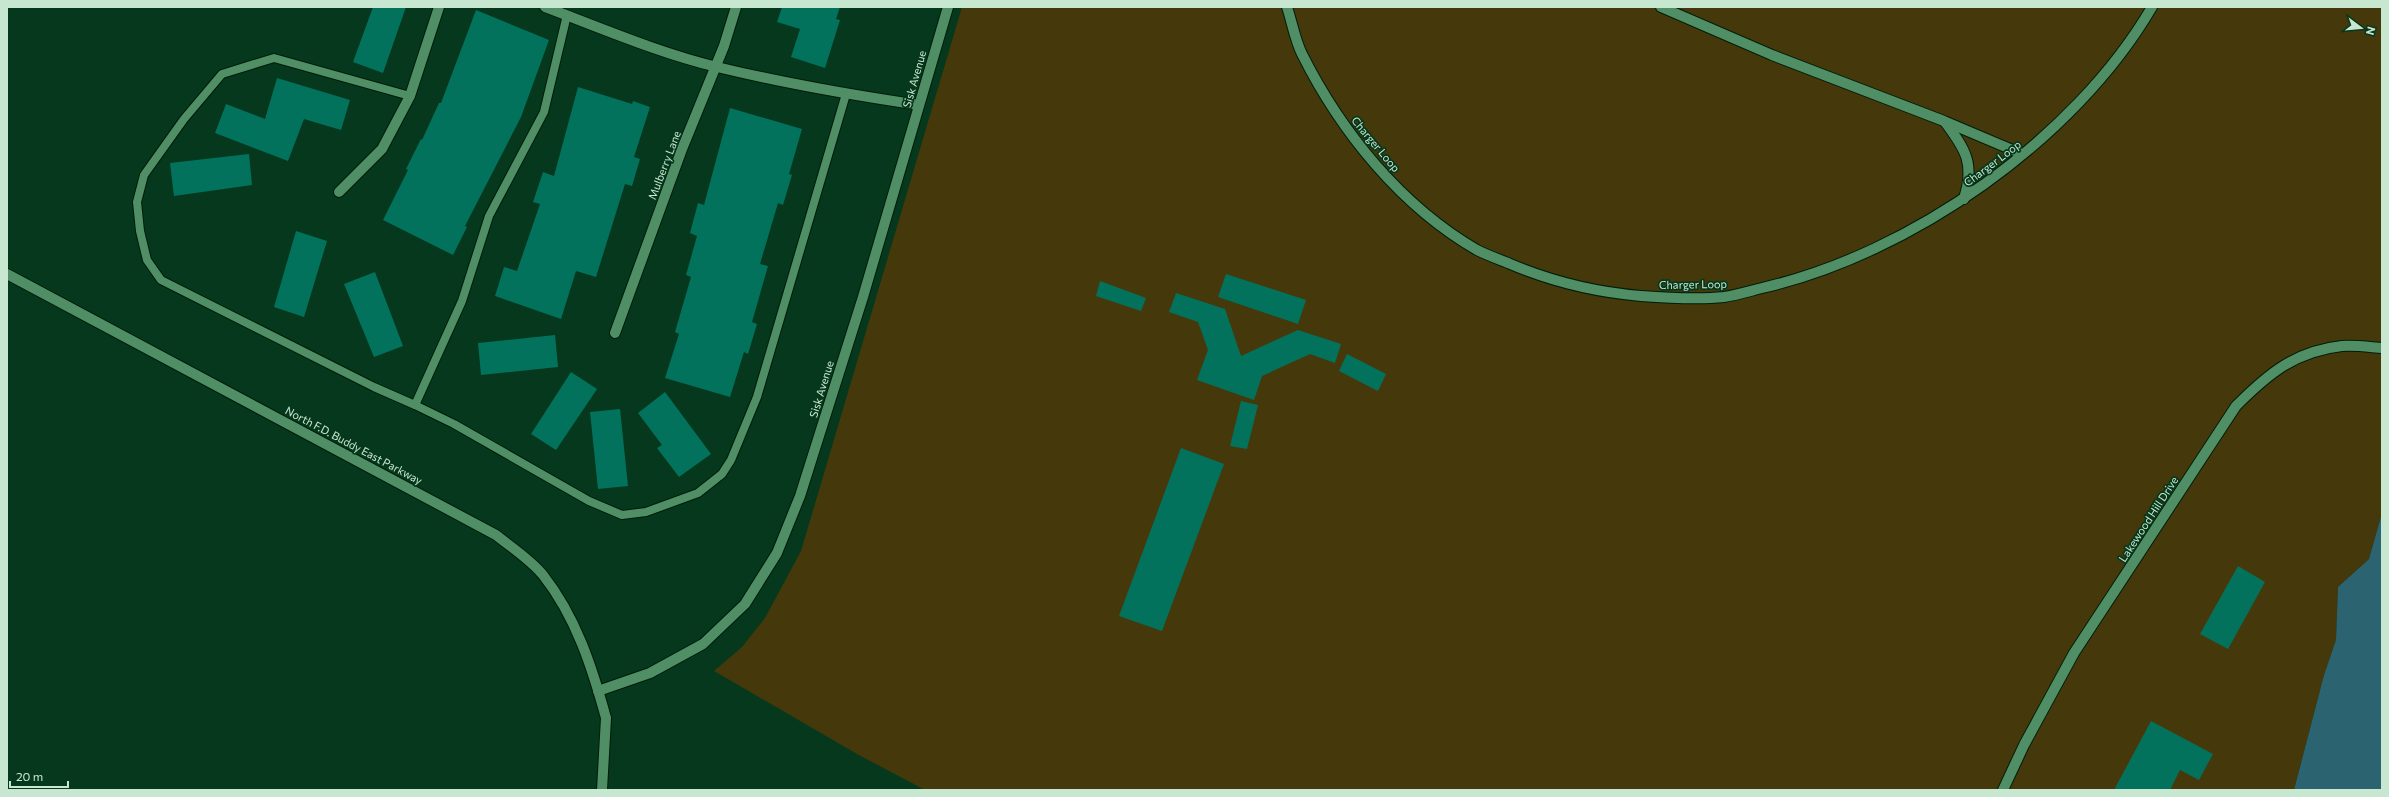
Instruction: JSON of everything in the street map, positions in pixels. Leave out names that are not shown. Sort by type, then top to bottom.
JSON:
[{"type":"street","points":[[340,192],[382,150],[410,96],[439,7]]},
{"type":"street","points":[[545,7],[716,67],[846,94],[919,106]]},
{"type":"street","name":"Mulberry Lane","points":[[615,332],[682,150],[716,67],[736,7]]},
{"type":"street","name":"Sisk Avenue","points":[[598,691],[650,673],[703,644],[745,604],[777,553],[800,496],[860,305],[948,7]]},
{"type":"street","name":"Charger Loop","points":[[1287,7],[1301,52],[1341,121],[1383,174],[1437,222],[1478,250],[1542,278],[1600,292],[1667,298],[1724,297],[1802,279],[1885,245],[1964,199],[2040,141],[2088,92],[2140,28],[2152,7]]},
{"type":"street","points":[[1661,7],[1772,55],[1944,121],[2022,154]]},
{"type":"street","points":[[1944,121],[1960,142],[1967,159],[1970,180],[1964,199]]},
{"type":"street","name":"North F.D. Buddy East Parkway","points":[[7,274],[496,535],[542,574],[556,594],[583,643],[606,718],[602,790]]},
{"type":"street","name":"Lakewood Hill Drive","points":[[2003,790],[2024,745],[2074,653],[2236,406],[2263,380],[2285,363],[2309,354],[2343,346],[2382,348]]},
{"type":"lane","points":[[415,405],[462,302],[489,216],[544,112],[567,15]]},
{"type":"lane","points":[[410,96],[274,58],[222,74],[184,119],[144,175],[137,202],[140,231],[147,260],[161,280],[374,387],[454,424],[589,501],[622,515],[646,512],[698,493],[722,474],[731,460],[757,398],[846,94]]},
{"type":"shaded area","points":[[962,7],[2382,7],[2382,513],[2369,559],[2338,587],[2336,640],[2324,675],[2294,790],[925,790],[857,754],[714,671],[742,647],[765,618],[801,551]]},
{"type":"water","points":[[2382,513],[2382,790],[2294,790],[2324,675],[2336,640],[2338,587],[2369,559]]},
{"type":"building","points":[[373,7],[406,7],[383,73],[353,62]]},
{"type":"building","points":[[782,7],[840,7],[836,19],[840,20],[825,68],[791,57],[800,29],[777,22]]},
{"type":"building","points":[[476,10],[549,40],[521,117],[465,226],[467,227],[453,255],[383,220],[408,170],[406,169],[421,139],[422,140],[439,103],[441,103]]},
{"type":"building","points":[[277,78],[350,100],[341,130],[304,119],[288,161],[215,133],[226,104],[265,119]]},
{"type":"building","points":[[578,87],[632,104],[633,101],[650,107],[634,157],[640,159],[632,186],[625,184],[596,277],[576,271],[561,319],[495,296],[504,267],[517,271],[540,204],[533,202],[543,172],[554,176]]},
{"type":"building","points":[[730,108],[802,129],[789,174],[792,175],[783,205],[778,203],[760,264],[768,266],[752,322],[757,324],[748,354],[744,352],[730,397],[665,378],[679,334],[675,332],[691,277],[686,275],[697,236],[690,233],[698,203],[704,205]]},
{"type":"building","points":[[249,154],[252,185],[174,196],[170,163]]},
{"type":"building","points":[[296,231],[327,241],[304,317],[274,307]]},
{"type":"building","points":[[375,272],[403,346],[374,357],[344,284]]},
{"type":"building","points":[[1226,274],[1306,300],[1298,324],[1218,297]]},
{"type":"building","points":[[1100,281],[1146,298],[1141,311],[1096,296]]},
{"type":"building","points":[[1176,293],[1225,309],[1241,356],[1298,330],[1341,344],[1335,363],[1310,354],[1262,376],[1254,400],[1197,380],[1208,350],[1198,322],[1169,312]]},
{"type":"building","points":[[555,335],[558,367],[481,375],[478,343]]},
{"type":"building","points":[[1347,354],[1386,374],[1378,391],[1339,371]]},
{"type":"building","points":[[571,372],[597,389],[556,450],[531,434]]},
{"type":"building","points":[[665,392],[711,454],[679,477],[657,448],[662,445],[638,413]]},
{"type":"building","points":[[1241,401],[1258,405],[1247,449],[1230,446]]},
{"type":"building","points":[[620,409],[628,486],[598,489],[590,412]]},
{"type":"building","points":[[1181,448],[1224,464],[1162,631],[1119,616]]},
{"type":"building","points":[[2238,566],[2265,582],[2228,649],[2200,634]]},
{"type":"building","points":[[2151,721],[2213,754],[2199,780],[2180,770],[2170,790],[2114,790]]}]
